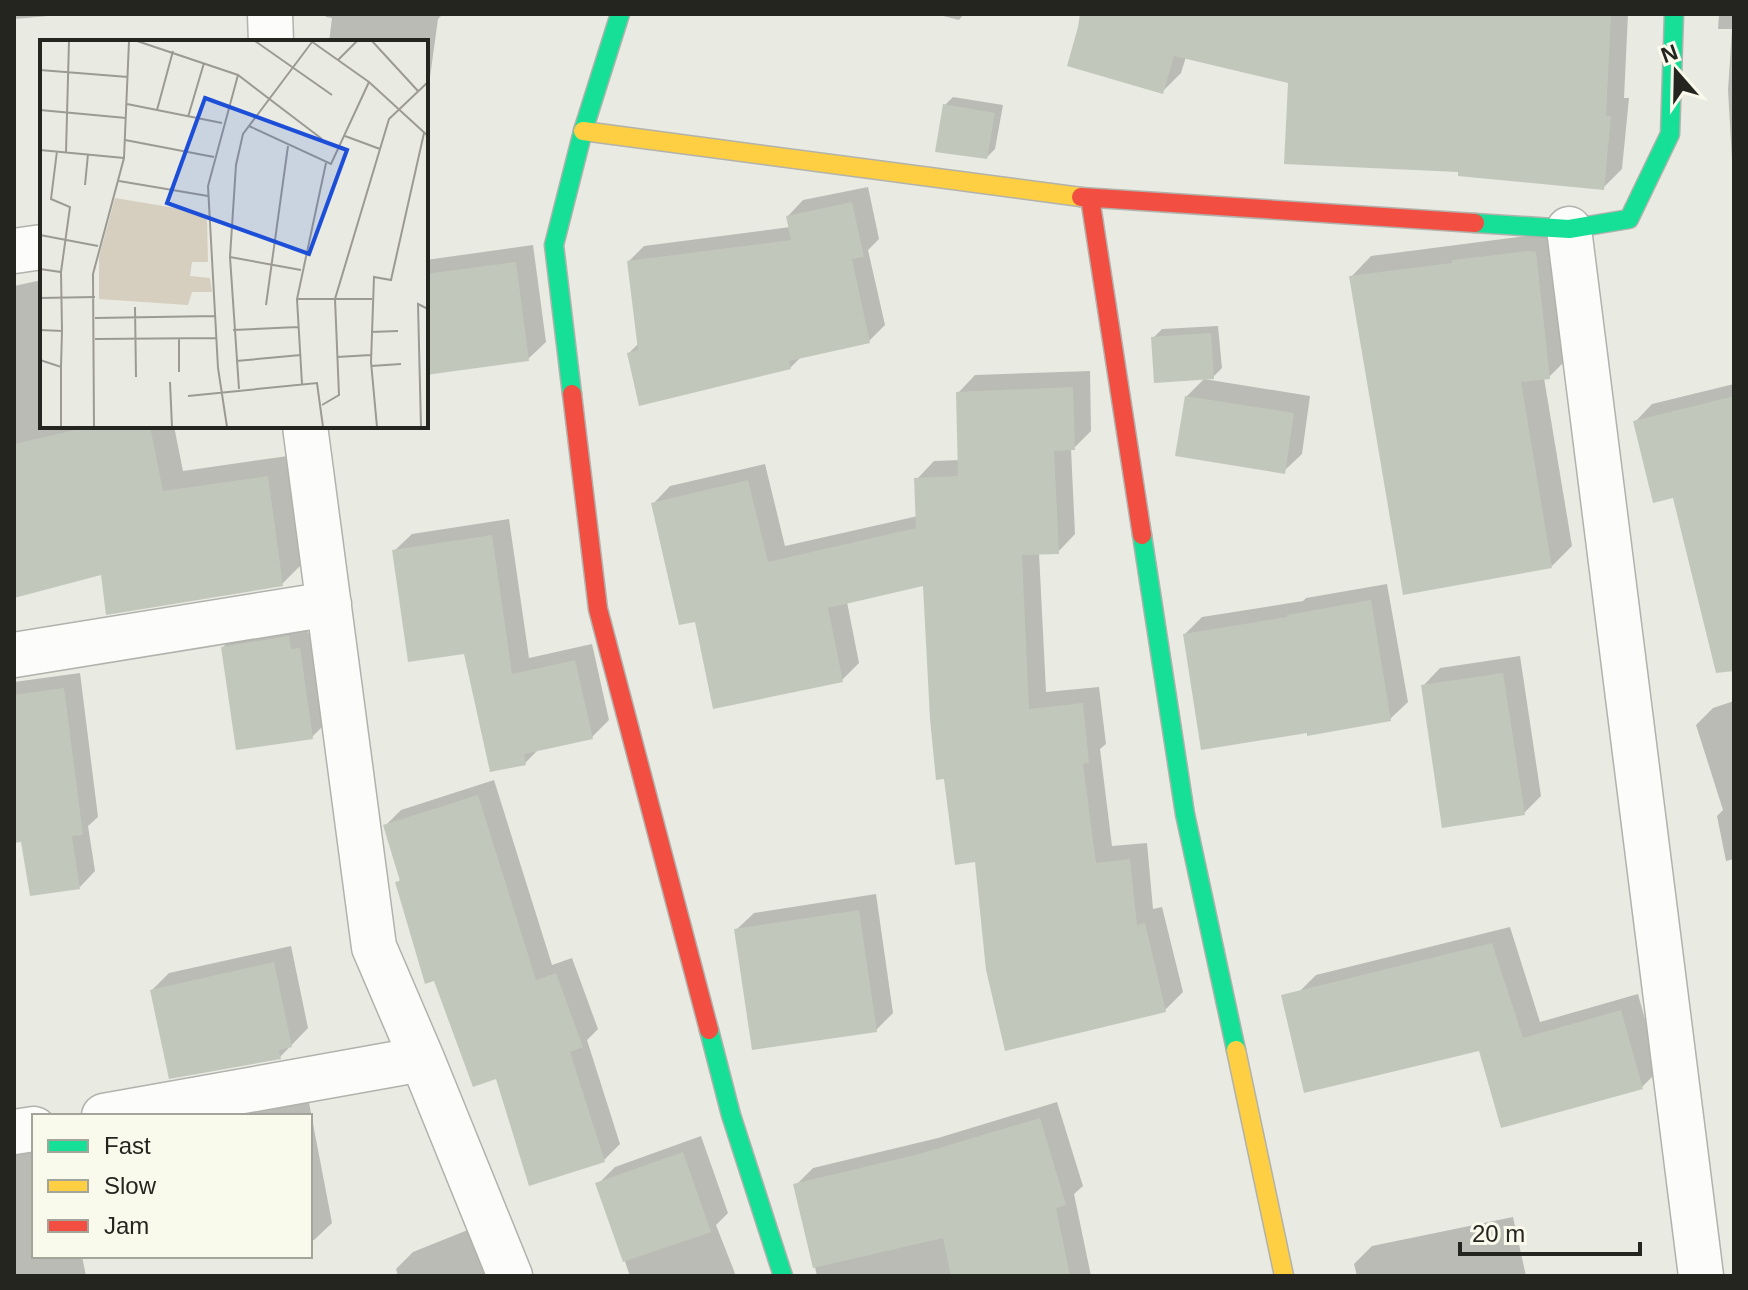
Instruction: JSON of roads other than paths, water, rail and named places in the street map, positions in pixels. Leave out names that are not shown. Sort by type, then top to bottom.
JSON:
[{"type":"street","points":[[270,14],[271,40]]},
{"type":"street","points":[[620,14],[583,131],[554,245],[598,609],[731,1115],[783,1276]]},
{"type":"street","points":[[583,131],[1090,198],[1569,229],[1629,219],[1670,134],[1674,14]]},
{"type":"street","points":[[1090,198],[1185,814],[1284,1276]]},
{"type":"street","points":[[1569,229],[1701,1276]]},
{"type":"street","points":[[14,251],[40,247]]},
{"type":"street","points":[[305,428],[374,947],[510,1276]]},
{"type":"street","points":[[14,655],[329,604]]},
{"type":"street","points":[[115,1114],[422,1059]]}]
